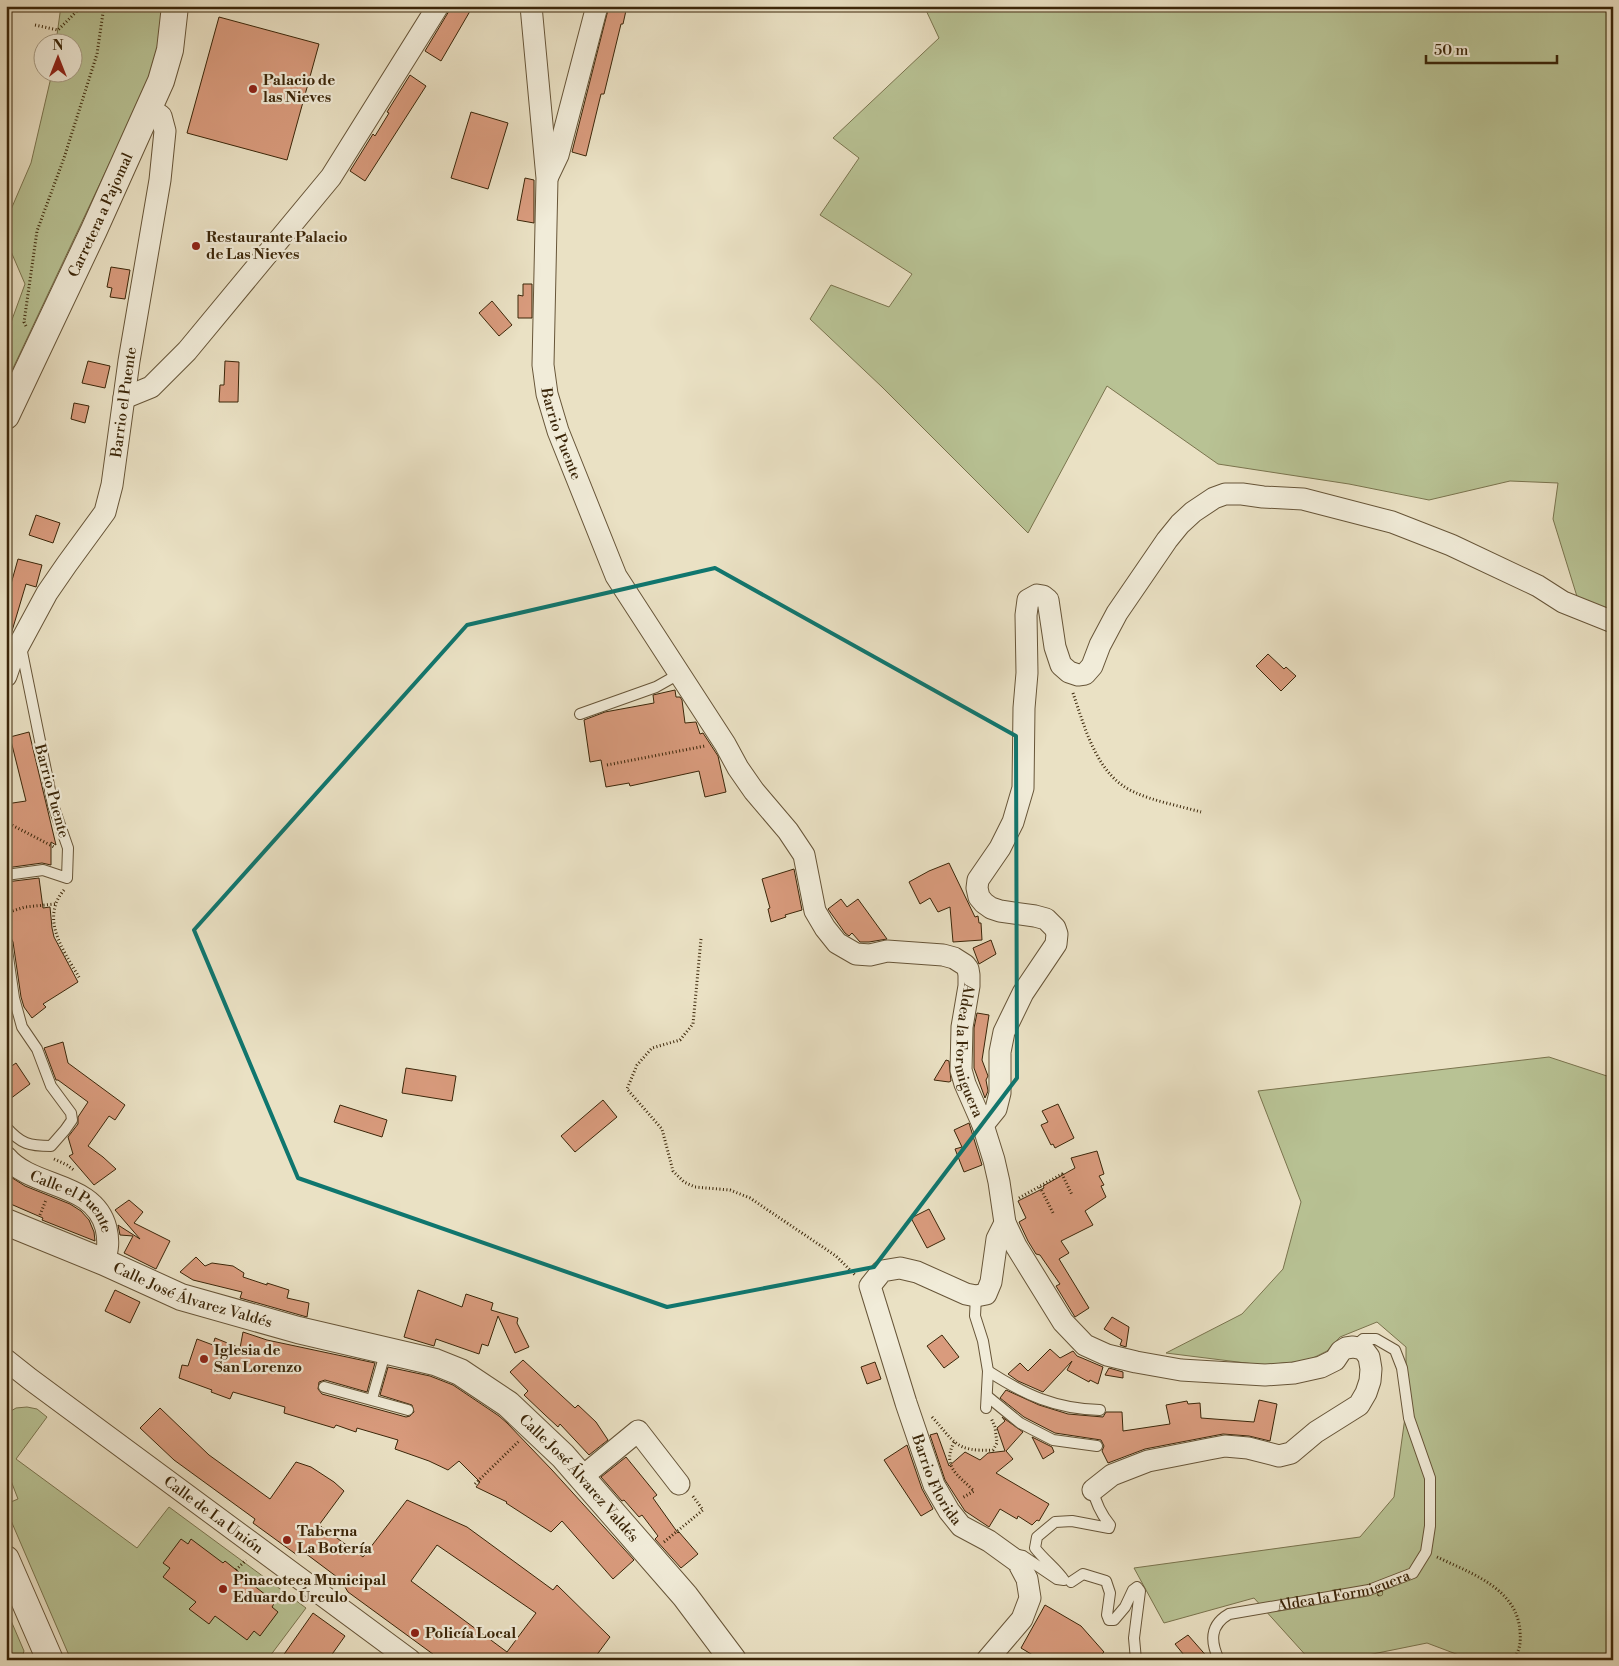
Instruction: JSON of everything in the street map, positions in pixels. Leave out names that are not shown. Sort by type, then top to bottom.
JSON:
[{"type":"street","name":"Carretera a Pajomal","points":[[6,416],[161,81],[170,50],[175,6]]},
{"type":"street","points":[[124,398],[151,387],[187,351],[331,177],[438,6]]},
{"type":"street","name":"Barrio Puente","points":[[531,6],[547,178],[543,365],[547,394],[558,431],[616,576],[676,670]]},
{"type":"street","name":"Barrio Puente","points":[[547,178],[558,155],[597,6]]},
{"type":"street","name":"Barrio el Puente","points":[[6,676],[13,656],[62,571],[105,512],[112,484],[129,361],[160,180],[165,131],[162,116],[149,108]]},
{"type":"street","points":[[983,1125],[996,1109],[1000,1093],[1000,1052],[1004,1032],[1023,993],[1056,944],[1057,934],[1055,928],[1046,919],[991,908],[979,897],[977,888],[978,880],[1000,848],[1013,822],[1023,788],[1024,708],[1027,673],[1026,615],[1028,600],[1037,595],[1043,596],[1048,600],[1055,647],[1061,665],[1069,672],[1078,675],[1085,674],[1092,666],[1100,645],[1117,613],[1180,524],[1214,498],[1225,494],[1242,494],[1303,499],[1392,522],[1451,545],[1538,586],[1563,602],[1613,622]]},
{"type":"street","name":"Aldea la Formiguera","points":[[676,670],[738,768],[754,791],[788,831],[804,856],[815,911],[836,943],[856,954],[870,955],[887,951],[943,955],[954,958],[968,969],[969,986],[962,1027],[961,1070],[983,1125],[999,1182],[1005,1223],[1016,1246],[1063,1322],[1084,1345],[1107,1355],[1181,1370],[1265,1376],[1294,1373],[1321,1367],[1335,1360],[1341,1351],[1353,1347]]},
{"type":"street","name":"Calle el Puente","points":[[6,1157],[21,1170],[82,1196],[98,1211],[104,1221],[109,1239],[108,1252],[104,1262]]},
{"type":"street","name":"Calle José Álvarez Valdés","points":[[6,1222],[104,1262],[181,1297],[289,1328],[435,1362],[460,1372],[508,1404],[563,1456],[685,1596],[733,1660]]},
{"type":"street","name":"Aldea la Formiguera","points":[[976,1296],[986,1294],[991,1282],[997,1239],[1005,1223]]},
{"type":"street","points":[[870,1286],[882,1270],[900,1268],[917,1272],[952,1286],[966,1294],[976,1296]]},
{"type":"street","name":"Barrio Florida","points":[[870,1286],[906,1403],[934,1485],[948,1509],[961,1526],[989,1541],[1018,1562],[1027,1579],[1030,1598],[1022,1619],[991,1658]]},
{"type":"street","points":[[1093,1490],[1112,1475],[1148,1461],[1185,1453],[1225,1446],[1248,1448],[1278,1456],[1292,1453],[1316,1432],[1359,1405],[1366,1393],[1370,1381],[1371,1369],[1369,1358],[1363,1349],[1353,1347]]},
{"type":"street","name":"Calle de La Unión","points":[[10,1365],[410,1660]]},
{"type":"street","points":[[582,1477],[638,1431],[679,1484]]},
{"type":"street","points":[[6,1559],[50,1660]]},
{"type":"lane","name":"Barrio Puente","points":[[20,643],[51,796],[68,848],[67,878]]},
{"type":"lane","points":[[580,714],[656,687],[676,670]]},
{"type":"lane","points":[[6,875],[43,870],[67,878]]},
{"type":"lane","points":[[6,943],[14,998],[22,1027],[37,1049],[46,1076],[61,1101],[71,1113],[72,1120],[51,1146],[34,1146],[22,1141],[6,1127]]},
{"type":"lane","points":[[976,1296],[975,1316],[983,1341],[988,1370],[986,1408]]},
{"type":"lane","name":"Aldea la Formiguera","points":[[1219,1660],[1213,1640],[1214,1629],[1220,1620],[1229,1614],[1369,1590],[1413,1572],[1426,1552],[1430,1526],[1430,1478],[1409,1418],[1402,1368],[1395,1350],[1376,1339],[1363,1339],[1353,1347]]},
{"type":"lane","points":[[372,1399],[386,1350]]},
{"type":"lane","points":[[988,1370],[1008,1384],[1034,1397],[1061,1406],[1100,1410]]},
{"type":"lane","points":[[324,1387],[408,1410]]},
{"type":"lane","points":[[987,1396],[1020,1424],[1053,1440],[1097,1446]]},
{"type":"lane","points":[[1004,1552],[1023,1556],[1057,1579],[1064,1580],[1057,1570],[1044,1560],[1035,1548],[1037,1536],[1055,1522],[1072,1521],[1109,1528],[1110,1525],[1102,1516],[1096,1504],[1093,1490]]},
{"type":"lane","points":[[1071,1582],[1083,1574],[1106,1581],[1110,1594],[1107,1615],[1109,1620],[1114,1620],[1125,1607],[1133,1590],[1137,1587],[1140,1591],[1134,1638],[1136,1660]]},
{"type":"path","points":[[35,25],[58,30],[82,6]]},
{"type":"path","points":[[43,338],[30,332],[24,322],[37,231],[64,158],[96,54],[104,6]]},
{"type":"path","points":[[1069,672],[1073,692],[1085,728],[1102,766],[1113,778],[1133,792],[1201,812]]},
{"type":"path","points":[[607,765],[716,743],[722,740]]},
{"type":"path","points":[[6,822],[53,846]]},
{"type":"path","points":[[67,878],[67,884],[55,904],[53,916],[61,944],[80,979]]},
{"type":"path","points":[[6,913],[55,904]]},
{"type":"path","points":[[701,939],[693,1024],[680,1040],[652,1048],[637,1065],[627,1089],[662,1129],[673,1171],[684,1182],[695,1187],[730,1190],[750,1198],[836,1256],[863,1283],[870,1286]]},
{"type":"path","points":[[1012,1202],[1062,1174],[1072,1195]]},
{"type":"path","points":[[32,1234],[53,1183]]},
{"type":"path","points":[[1040,1187],[1054,1215]]},
{"type":"path","points":[[906,1403],[913,1403],[932,1416],[956,1444],[973,1451],[993,1450],[997,1444],[995,1427],[986,1408]]},
{"type":"path","points":[[475,1484],[532,1427]]},
{"type":"path","points":[[948,1509],[974,1491],[950,1466],[949,1453],[954,1442]]},
{"type":"path","points":[[649,1554],[703,1510],[684,1484],[679,1484]]},
{"type":"path","points":[[1426,1552],[1483,1579],[1505,1596],[1514,1608],[1520,1623],[1520,1650],[1512,1660]]},
{"type":"path","points":[[236,1570],[248,1558]]},
{"type":"highlighted area","points":[[715,568],[1016,736],[1017,1078],[874,1267],[667,1307],[298,1178],[194,930],[467,625]]},
{"type":"green space","points":[[61,6],[163,6],[158,48],[150,76],[6,383],[6,336],[25,284],[6,240],[6,221],[31,163],[50,82],[82,82],[82,32],[57,32]]},
{"type":"green space","points":[[924,6],[1613,6],[1613,610],[1579,603],[1553,519],[1558,483],[1510,481],[1429,500],[1349,484],[1218,464],[1107,386],[1028,533],[882,387],[810,319],[831,285],[889,307],[912,274],[820,215],[859,158],[833,138],[939,38]]},
{"type":"green space","points":[[1549,1057],[1613,1078],[1613,1660],[1472,1660],[1427,1643],[1343,1660],[1310,1660],[1254,1598],[1164,1623],[1134,1568],[1360,1537],[1394,1497],[1406,1410],[1406,1347],[1377,1322],[1340,1337],[1327,1351],[1307,1361],[1262,1365],[1166,1353],[1242,1314],[1283,1269],[1301,1202],[1258,1091]]},
{"type":"green space","name":"Pinacoteca Municipal Eduardo Úrculo","points":[[27,1407],[37,1409],[47,1417],[16,1459],[137,1548],[169,1507],[306,1608],[267,1660],[71,1660],[6,1509],[6,1504],[18,1499],[6,1468],[6,1414],[16,1408]]},
{"type":"green space","points":[[6,1609],[24,1651],[21,1660],[6,1660]]},
{"type":"building","points":[[452,6],[473,6],[441,61],[425,51]]},
{"type":"building","points":[[609,6],[627,6],[604,94],[601,94],[586,156],[572,152]]},
{"type":"building","name":"Palacio de las Nieves","points":[[219,17],[319,44],[287,160],[187,133]]},
{"type":"building","points":[[410,75],[426,86],[365,181],[350,171],[373,134],[375,136],[389,113],[387,112]]},
{"type":"building","points":[[471,112],[508,123],[488,189],[451,178]]},
{"type":"building","points":[[525,178],[534,180],[534,223],[517,220]]},
{"type":"building","points":[[111,267],[130,270],[125,299],[110,297],[112,288],[107,287]]},
{"type":"building","points":[[523,284],[532,284],[532,318],[518,318],[518,295],[523,296]]},
{"type":"building","points":[[492,301],[512,325],[499,336],[479,313]]},
{"type":"building","points":[[88,361],[110,366],[105,388],[82,383]]},
{"type":"building","points":[[225,361],[239,362],[238,402],[219,402],[220,385],[224,385]]},
{"type":"building","points":[[74,403],[89,406],[85,423],[71,419]]},
{"type":"building","points":[[36,515],[60,523],[53,543],[29,535]]},
{"type":"building","points":[[18,559],[42,565],[36,587],[26,584],[12,631],[9,638],[6,638],[6,590],[9,591]]},
{"type":"building","points":[[1268,654],[1284,669],[1286,667],[1296,676],[1281,691],[1256,666]]},
{"type":"building","points":[[675,690],[676,697],[680,697],[682,700],[685,723],[696,722],[700,734],[703,733],[718,756],[726,792],[705,797],[699,771],[630,786],[629,783],[606,787],[601,760],[590,762],[584,720],[605,712],[654,703],[653,695]]},
{"type":"building","points":[[29,732],[56,845],[51,842],[51,865],[42,863],[6,868],[6,804],[26,801],[10,737]]},
{"type":"building","points":[[949,863],[975,917],[978,916],[979,923],[981,923],[982,940],[953,942],[950,907],[938,912],[930,898],[920,904],[909,882]]},
{"type":"building","points":[[794,869],[802,910],[771,922],[768,909],[770,908],[762,879]]},
{"type":"building","points":[[39,878],[43,908],[50,907],[54,937],[78,982],[43,1004],[46,1007],[32,1018],[24,1007],[21,997],[13,942],[11,938],[6,936],[6,882]]},
{"type":"building","points":[[841,899],[847,907],[858,899],[887,939],[860,942],[852,933],[849,936],[845,933],[828,909]]},
{"type":"building","points":[[991,940],[996,954],[979,964],[973,948]]},
{"type":"building","points":[[977,1013],[989,1015],[982,1060],[988,1076],[986,1080],[988,1091],[985,1098],[974,1068],[974,1028]]},
{"type":"building","points":[[63,1042],[68,1063],[125,1105],[115,1120],[109,1116],[88,1146],[116,1169],[94,1185],[69,1156],[73,1154],[68,1137],[78,1124],[78,1117],[88,1102],[56,1080],[44,1048]]},
{"type":"building","points":[[946,1060],[949,1061],[951,1081],[934,1080]]},
{"type":"building","points":[[16,1063],[30,1084],[6,1102],[6,1070]]},
{"type":"building","points":[[406,1068],[456,1076],[452,1101],[402,1093]]},
{"type":"building","points":[[603,1100],[617,1117],[575,1152],[561,1136]]},
{"type":"building","points":[[1058,1104],[1074,1138],[1055,1148],[1053,1144],[1051,1145],[1041,1125],[1048,1122],[1042,1111]]},
{"type":"building","points":[[340,1105],[387,1120],[382,1137],[334,1122]]},
{"type":"building","points":[[969,1123],[982,1165],[964,1172],[955,1149],[962,1147],[954,1130]]},
{"type":"building","points":[[1097,1151],[1104,1174],[1099,1176],[1104,1185],[1101,1186],[1106,1197],[1085,1211],[1093,1225],[1061,1241],[1069,1253],[1059,1259],[1089,1308],[1075,1317],[1056,1286],[1060,1284],[1028,1241],[1019,1222],[1026,1218],[1018,1201],[1044,1188],[1043,1186],[1075,1168],[1071,1158]]},
{"type":"building","points":[[6,1174],[25,1186],[70,1204],[81,1211],[89,1220],[94,1232],[95,1241],[42,1220],[43,1218],[6,1202]]},
{"type":"building","points":[[129,1200],[143,1212],[134,1223],[170,1241],[156,1269],[124,1253],[133,1236],[120,1235],[118,1225],[140,1239],[115,1210]]},
{"type":"building","points":[[929,1209],[945,1239],[927,1248],[911,1218]]},
{"type":"building","points":[[196,1257],[205,1266],[212,1263],[233,1266],[244,1273],[243,1277],[289,1290],[287,1298],[309,1303],[307,1317],[240,1298],[242,1292],[193,1280],[180,1272]]},
{"type":"building","points":[[115,1290],[140,1302],[130,1323],[105,1311]]},
{"type":"building","points":[[418,1290],[462,1307],[466,1294],[493,1303],[491,1310],[518,1318],[517,1323],[529,1347],[515,1353],[498,1316],[488,1346],[482,1344],[479,1354],[436,1339],[434,1346],[404,1337]]},
{"type":"building","points":[[1112,1317],[1129,1327],[1126,1347],[1120,1345],[1122,1340],[1104,1329]]},
{"type":"building","points":[[243,1332],[267,1340],[375,1363],[367,1392],[325,1380],[319,1382],[318,1389],[322,1394],[406,1417],[414,1412],[412,1405],[380,1395],[388,1367],[430,1376],[453,1385],[507,1423],[634,1560],[613,1579],[562,1521],[551,1532],[507,1502],[476,1487],[480,1482],[459,1461],[448,1470],[395,1449],[398,1440],[357,1428],[356,1432],[336,1425],[334,1428],[284,1413],[285,1407],[233,1392],[230,1399],[179,1378],[182,1365],[188,1366],[197,1339],[213,1345],[215,1338],[240,1348]]},
{"type":"building","points":[[942,1335],[959,1357],[944,1368],[927,1346]]},
{"type":"building","points":[[1050,1349],[1060,1358],[1073,1351],[1077,1356],[1103,1367],[1098,1384],[1090,1380],[1089,1382],[1067,1370],[1072,1361],[1043,1392],[1018,1381],[1008,1374],[1020,1363],[1028,1371]]},
{"type":"building","points":[[523,1360],[575,1408],[578,1405],[596,1422],[608,1440],[589,1455],[560,1424],[558,1427],[544,1414],[524,1395],[528,1391],[510,1372]]},
{"type":"building","points":[[875,1362],[881,1379],[867,1384],[861,1367]]},
{"type":"building","points":[[1109,1368],[1123,1372],[1123,1378],[1105,1375]]},
{"type":"building","points":[[1006,1390],[1039,1405],[1068,1414],[1103,1417],[1106,1412],[1122,1412],[1123,1431],[1170,1424],[1166,1405],[1187,1401],[1188,1404],[1200,1403],[1201,1418],[1254,1422],[1259,1400],[1277,1404],[1270,1441],[1249,1436],[1223,1434],[1145,1449],[1108,1463],[1102,1451],[1104,1446],[1101,1440],[1055,1433],[1024,1417],[1000,1398]]},
{"type":"building","points":[[160,1408],[209,1455],[270,1499],[296,1462],[311,1467],[344,1491],[319,1525],[363,1557],[407,1500],[467,1527],[553,1590],[557,1585],[610,1637],[593,1660],[441,1660],[348,1592],[345,1583],[301,1550],[297,1555],[253,1523],[255,1519],[174,1460],[140,1428]],"holes":[[[437,1545],[536,1613],[507,1652],[411,1581]]]},
{"type":"building","points":[[1002,1417],[1023,1432],[1006,1451],[1013,1459],[996,1473],[1049,1504],[1039,1521],[1037,1520],[1032,1525],[1018,1516],[1017,1519],[1000,1509],[989,1527],[965,1511],[945,1480],[930,1435],[937,1433],[949,1466],[965,1452],[980,1460],[988,1453],[1005,1451],[997,1428],[1005,1421]]},
{"type":"building","points":[[1032,1437],[1052,1447],[1054,1452],[1043,1459]]},
{"type":"building","points":[[907,1445],[922,1489],[933,1509],[921,1516],[884,1460]]},
{"type":"building","points":[[626,1457],[657,1495],[653,1498],[678,1533],[698,1554],[681,1568],[655,1539],[658,1536],[642,1515],[639,1517],[601,1477]]},
{"type":"building","name":"Pinacoteca Municipal Eduardo Úrculo","points":[[181,1539],[188,1544],[191,1539],[223,1563],[225,1561],[275,1602],[272,1607],[278,1612],[260,1636],[254,1631],[247,1640],[215,1616],[209,1624],[189,1609],[196,1602],[163,1577],[170,1568],[163,1563]]},
{"type":"building","points":[[1045,1605],[1081,1626],[1104,1652],[1096,1660],[1041,1660],[1021,1648]]},
{"type":"building","points":[[313,1613],[345,1636],[328,1660],[280,1660]]},
{"type":"building","points":[[1188,1635],[1210,1660],[1188,1660],[1175,1644]]},
{"type":"place","name":"Palacio de las Nieves","points":[[253,89]]},
{"type":"place","name":"Restaurante Palacio de Las Nieves","points":[[196,246]]},
{"type":"place","name":"Iglesia de San Lorenzo","points":[[204,1359]]},
{"type":"place","name":"Taberna La Botería","points":[[287,1540]]},
{"type":"place","name":"Pinacoteca Municipal Eduardo Úrculo","points":[[223,1589]]},
{"type":"place","name":"Policía Local","points":[[415,1633]]}]
